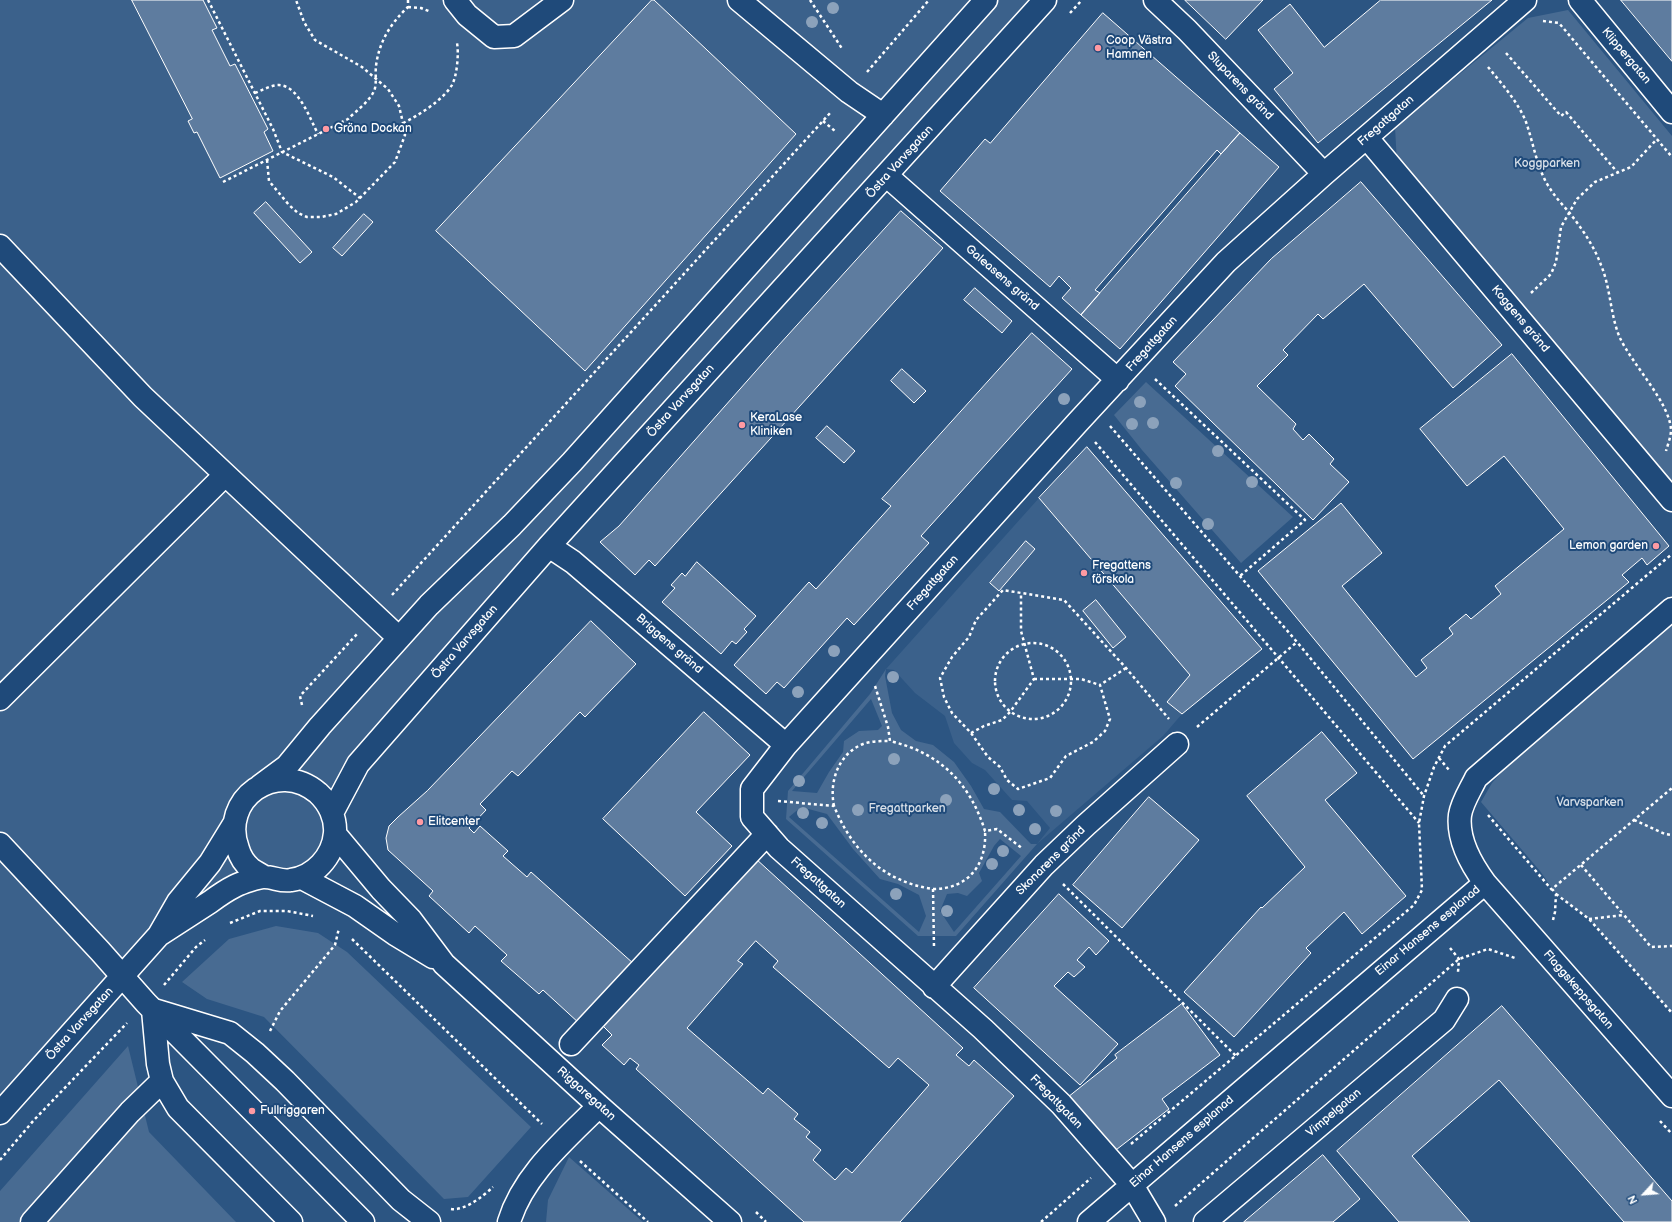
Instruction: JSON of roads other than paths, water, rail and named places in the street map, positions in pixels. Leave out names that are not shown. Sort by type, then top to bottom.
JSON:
[{"type":"street","points":[[455,0],[467,15],[494,38],[514,36],[562,0]]},
{"type":"street","points":[[739,0],[849,92],[883,115]]},
{"type":"street","points":[[260,786],[276,780],[294,780],[310,786],[323,798],[332,812],[335,834],[332,846],[326,859],[311,873],[302,878],[280,881],[264,877],[250,868],[240,856],[234,840],[234,824],[238,809],[247,796],[260,786],[287,766],[320,726],[429,605],[512,525],[572,462],[986,0]]},
{"type":"street","name":"Östra Varvsgatan","points":[[332,812],[358,764],[549,546],[887,176],[1045,0]]},
{"type":"street","name":"Sluparens gränd","points":[[1155,0],[1187,30],[1324,174]]},
{"type":"street","name":"Fregattgatan","points":[[1154,1222],[1132,1185],[1061,1104],[936,985],[779,848],[752,817],[752,790],[786,745],[1078,422],[1226,262],[1324,174],[1526,0]]},
{"type":"street","name":"Klippergatan","points":[[1580,0],[1672,112]]},
{"type":"street","name":"Koggens gränd","points":[[1367,138],[1672,500]]},
{"type":"street","name":"Galeasens gränd","points":[[887,176],[1118,380]]},
{"type":"street","points":[[0,246],[143,397],[399,638]]},
{"type":"street","points":[[0,699],[225,475]]},
{"type":"street","name":"Briggens gränd","points":[[549,546],[572,562],[786,745]]},
{"type":"street","name":"Einar Hansens esplanad","points":[[1088,1222],[1485,883],[1472,865],[1461,836],[1460,814],[1476,778],[1672,609]]},
{"type":"street","name":"Skonarens gränd","points":[[936,985],[1044,865],[1086,825],[1180,741]]},
{"type":"street","name":"Östra Varvsgatan","points":[[0,1113],[159,935],[178,902],[210,863],[234,824]]},
{"type":"street","name":"Riggaregatan","points":[[335,834],[381,889],[411,920],[444,964],[599,1106],[730,1222]]},
{"type":"street","points":[[571,1044],[767,834]]},
{"type":"street","points":[[0,844],[153,1010],[363,1222]]},
{"type":"street","name":"Östra Varvsgatan","points":[[159,935],[236,885],[264,877]]},
{"type":"street","name":"Riggaregatan","points":[[302,878],[355,906],[395,934],[444,964]]},
{"type":"street","name":"Flaggskeppsgatan","points":[[1485,883],[1672,1096]]},
{"type":"street","name":"Vimpelgatan","points":[[1205,1222],[1444,1020],[1457,999]]},
{"type":"street","points":[[153,1010],[230,1033],[255,1053],[285,1081],[401,1200],[436,1215]]},
{"type":"street","points":[[153,1010],[158,1064],[162,1081],[178,1108],[291,1222]]},
{"type":"street","points":[[32,1222],[130,1112],[162,1081]]},
{"type":"street","points":[[508,1221],[526,1185],[561,1144],[599,1106]]},
{"type":"place","name":"Coop Västra Hamnen","points":[[1098,48]]},
{"type":"place","name":"Gröna Dockan","points":[[326,129]]},
{"type":"place","name":"KeraLase Kliniken","points":[[742,425]]},
{"type":"place","name":"Lemon garden","points":[[1656,546]]},
{"type":"place","name":"Fregattens förskola","points":[[1084,573]]},
{"type":"place","name":"Elitcenter","points":[[420,822]]},
{"type":"place","name":"Fullriggaren","points":[[252,1111]]},
{"type":"park label","name":"Koggparken","points":[[1547,164]]},
{"type":"park label","name":"Varvsparken","points":[[1590,803]]},
{"type":"park label","name":"Fregattparken","points":[[907,809]]}]
